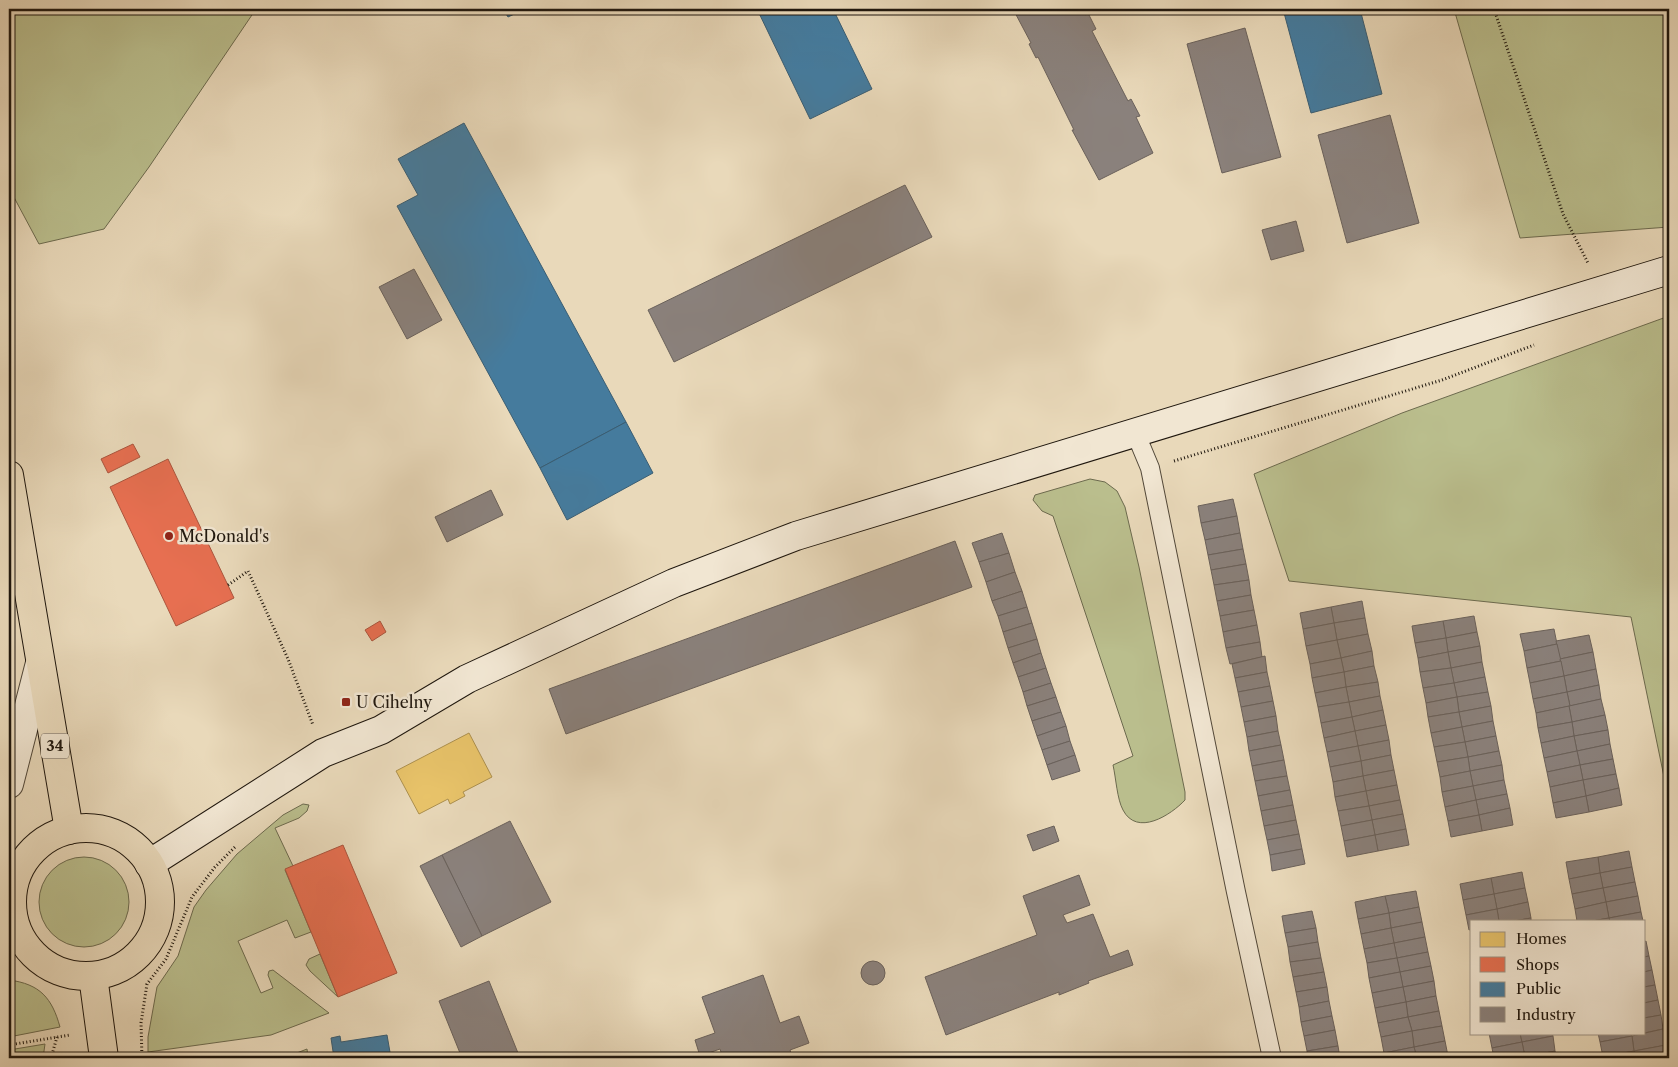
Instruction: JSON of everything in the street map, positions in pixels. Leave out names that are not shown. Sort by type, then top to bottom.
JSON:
[{"type":"main road","name":"34","points":[[9,475],[69,830]]},
{"type":"main road","points":[[88,828],[106,831],[123,838],[138,849],[149,864],[158,883],[160,904],[156,925],[147,944],[132,960],[114,971],[93,976],[69,975],[46,965],[27,948],[12,928],[11,906],[13,886],[20,866],[33,850],[50,837],[69,830],[88,828]]},
{"type":"main road","points":[[93,976],[104,1058]]},
{"type":"street","points":[[149,864],[323,753],[381,730],[467,679],[674,583],[796,536],[1669,270]]},
{"type":"street","points":[[9,784],[40,663]]},
{"type":"lane","points":[[1135,432],[1150,468],[1236,892],[1272,1058]]},
{"type":"path","points":[[1494,9],[1563,214],[1602,291]]},
{"type":"path","points":[[1150,468],[1442,380],[1542,343]]},
{"type":"path","points":[[228,585],[248,571],[288,660],[323,753]]},
{"type":"path","points":[[142,1058],[141,1023],[147,984],[166,959],[192,897],[215,867],[238,845]]},
{"type":"path","points":[[9,1045],[57,1037],[51,1058]]},
{"type":"green space","points":[[9,9],[256,9],[149,167],[104,229],[39,244],[9,188]]},
{"type":"green space","points":[[1454,9],[1669,9],[1669,227],[1520,238]]},
{"type":"green space","points":[[1669,316],[1669,801],[1631,617],[1289,581],[1254,474],[1402,413]]},
{"type":"green space","points":[[1090,479],[1105,482],[1117,491],[1125,507],[1185,792],[1185,800],[1179,806],[1163,817],[1145,823],[1129,818],[1121,805],[1113,765],[1133,756],[1053,516],[1042,511],[1033,500],[1035,495]]},
{"type":"green space","points":[[303,804],[309,805],[307,811],[299,818],[275,828],[293,866],[285,870],[311,932],[295,938],[287,920],[238,941],[261,993],[273,988],[268,975],[269,971],[273,970],[329,1013],[271,1035],[148,1052],[148,1037],[157,987],[178,956],[194,907],[237,854],[283,815]]},
{"type":"green space","points":[[84,857],[101,861],[116,870],[125,885],[129,902],[125,919],[116,934],[101,943],[84,947],[67,943],[52,934],[43,919],[39,902],[43,885],[52,870],[67,861]]},
{"type":"green space","points":[[320,954],[338,997],[306,965],[309,959]]},
{"type":"green space","points":[[9,980],[29,985],[43,994],[49,1000],[60,1027],[9,1037]]},
{"type":"green space","points":[[45,1044],[43,1058],[9,1058],[9,1050]]},
{"type":"green space","points":[[307,1049],[308,1058],[284,1058]]},
{"type":"building: Homes","points":[[469,733],[492,777],[463,792],[465,796],[450,804],[448,799],[419,814],[396,771]]},
{"type":"building: Shops","points":[[133,444],[140,457],[108,473],[101,459]]},
{"type":"building: Shops","name":"McDonald's","points":[[168,459],[234,598],[176,626],[110,487]]},
{"type":"building: Shops","points":[[380,621],[386,632],[372,641],[365,630]]},
{"type":"building: Shops","points":[[343,845],[397,973],[338,997],[285,869]]},
{"type":"building: Public","points":[[503,9],[525,9],[508,17]]},
{"type":"building: Public","points":[[757,9],[833,9],[872,89],[810,119]]},
{"type":"building: Public","points":[[1283,9],[1360,9],[1382,94],[1311,113]]},
{"type":"building: Public","points":[[464,123],[626,422],[540,468],[397,206],[418,195],[398,159]]},
{"type":"building: Public","points":[[626,422],[653,473],[567,520],[540,468]]},
{"type":"building: Public","points":[[387,1035],[391,1058],[334,1058],[331,1038],[340,1036],[341,1042]]},
{"type":"building: Industry","points":[[1013,9],[1081,9],[1085,15],[1088,13],[1096,29],[1092,31],[1128,101],[1131,99],[1140,116],[1136,117],[1153,153],[1099,180],[1072,130],[1074,130],[1038,57],[1036,58],[1029,44],[1031,43]]},
{"type":"building: Industry","points":[[1245,28],[1281,157],[1222,173],[1187,44]]},
{"type":"building: Industry","points":[[1390,115],[1419,223],[1347,243],[1318,135]]},
{"type":"building: Industry","points":[[905,185],[932,237],[674,362],[648,310]]},
{"type":"building: Industry","points":[[1296,221],[1304,251],[1271,260],[1262,230]]},
{"type":"building: Industry","points":[[414,269],[442,320],[407,339],[379,287]]},
{"type":"building: Industry","points":[[491,490],[503,515],[447,542],[435,517]]},
{"type":"building: Industry","points":[[1233,499],[1237,516],[1201,523],[1198,506]]},
{"type":"building: Industry","points":[[1237,516],[1240,533],[1205,540],[1201,523]]},
{"type":"building: Industry","points":[[1002,533],[1009,553],[979,562],[972,543]]},
{"type":"building: Industry","points":[[1240,533],[1243,549],[1208,555],[1205,540]]},
{"type":"building: Industry","points":[[955,541],[972,587],[566,734],[549,689]]},
{"type":"building: Industry","points":[[1243,549],[1246,564],[1211,570],[1208,555]]},
{"type":"building: Industry","points":[[1009,553],[1015,572],[986,582],[979,562]]},
{"type":"building: Industry","points":[[1246,564],[1249,580],[1214,585],[1211,570]]},
{"type":"building: Industry","points":[[1015,572],[1022,591],[992,601],[986,582]]},
{"type":"building: Industry","points":[[1249,580],[1251,595],[1217,601],[1214,585]]},
{"type":"building: Industry","points":[[1022,591],[1027,607],[998,616],[992,601]]},
{"type":"building: Industry","points":[[1251,595],[1254,610],[1220,616],[1217,601]]},
{"type":"building: Industry","points":[[1362,601],[1365,618],[1334,623],[1331,607]]},
{"type":"building: Industry","points":[[1027,607],[1032,623],[1003,632],[998,616]]},
{"type":"building: Industry","points":[[1331,607],[1334,623],[1303,629],[1300,613]]},
{"type":"building: Industry","points":[[1254,610],[1257,625],[1223,632],[1220,616]]},
{"type":"building: Industry","points":[[1474,616],[1477,632],[1446,638],[1443,621]]},
{"type":"building: Industry","points":[[1365,618],[1368,634],[1337,640],[1334,623]]},
{"type":"building: Industry","points":[[1443,621],[1446,638],[1415,643],[1412,626]]},
{"type":"building: Industry","points":[[1032,623],[1037,639],[1008,648],[1003,632]]},
{"type":"building: Industry","points":[[1334,623],[1337,640],[1306,646],[1303,629]]},
{"type":"building: Industry","points":[[1257,625],[1260,642],[1226,648],[1223,632]]},
{"type":"building: Industry","points":[[1554,629],[1557,644],[1524,651],[1520,634]]},
{"type":"building: Industry","points":[[1477,632],[1480,646],[1448,652],[1446,638]]},
{"type":"building: Industry","points":[[1368,634],[1372,651],[1341,658],[1337,640]]},
{"type":"building: Industry","points":[[1589,635],[1593,652],[1560,659],[1556,641]]},
{"type":"building: Industry","points":[[1446,638],[1448,652],[1418,658],[1415,643]]},
{"type":"building: Industry","points":[[1037,639],[1041,653],[1013,663],[1008,648]]},
{"type":"building: Industry","points":[[1337,640],[1341,658],[1310,664],[1306,646]]},
{"type":"building: Industry","points":[[1260,642],[1262,657],[1230,664],[1226,648]]},
{"type":"building: Industry","points":[[1557,644],[1561,661],[1527,668],[1524,651]]},
{"type":"building: Industry","points":[[1480,646],[1482,662],[1451,668],[1448,652]]},
{"type":"building: Industry","points":[[1372,651],[1374,666],[1344,672],[1341,658]]},
{"type":"building: Industry","points":[[1448,652],[1451,668],[1420,672],[1418,658]]},
{"type":"building: Industry","points":[[1593,652],[1596,669],[1564,676],[1560,659]]},
{"type":"building: Industry","points":[[1041,653],[1046,668],[1018,677],[1013,663]]},
{"type":"building: Industry","points":[[1265,656],[1267,672],[1235,678],[1232,664]]},
{"type":"building: Industry","points":[[1341,658],[1344,672],[1312,678],[1310,664]]},
{"type":"building: Industry","points":[[1561,661],[1564,676],[1530,683],[1527,668]]},
{"type":"building: Industry","points":[[1482,662],[1485,677],[1454,683],[1451,668]]},
{"type":"building: Industry","points":[[1374,666],[1378,682],[1346,687],[1344,672]]},
{"type":"building: Industry","points":[[1046,668],[1051,683],[1023,692],[1018,677]]},
{"type":"building: Industry","points":[[1451,668],[1454,683],[1423,688],[1420,672]]},
{"type":"building: Industry","points":[[1596,669],[1599,685],[1567,692],[1564,676]]},
{"type":"building: Industry","points":[[1267,672],[1270,686],[1238,692],[1235,678]]},
{"type":"building: Industry","points":[[1344,672],[1346,687],[1315,693],[1312,678]]},
{"type":"building: Industry","points":[[1564,676],[1567,692],[1533,699],[1530,683]]},
{"type":"building: Industry","points":[[1485,677],[1488,692],[1457,697],[1454,683]]},
{"type":"building: Industry","points":[[1378,682],[1380,696],[1349,702],[1346,687]]},
{"type":"building: Industry","points":[[1051,683],[1056,697],[1027,706],[1023,692]]},
{"type":"building: Industry","points":[[1454,683],[1457,697],[1426,703],[1423,688]]},
{"type":"building: Industry","points":[[1599,685],[1601,699],[1570,706],[1567,692]]},
{"type":"building: Industry","points":[[1270,686],[1273,701],[1241,707],[1238,692]]},
{"type":"building: Industry","points":[[1346,687],[1349,702],[1318,707],[1315,693]]},
{"type":"building: Industry","points":[[1488,692],[1491,706],[1459,712],[1457,697]]},
{"type":"building: Industry","points":[[1567,692],[1570,706],[1536,713],[1533,699]]},
{"type":"building: Industry","points":[[1380,696],[1383,710],[1352,717],[1349,702]]},
{"type":"building: Industry","points":[[1056,697],[1061,712],[1032,721],[1027,706]]},
{"type":"building: Industry","points":[[1457,697],[1459,712],[1428,717],[1426,703]]},
{"type":"building: Industry","points":[[1601,699],[1605,715],[1572,722],[1569,706]]},
{"type":"building: Industry","points":[[1273,701],[1276,716],[1244,722],[1241,707]]},
{"type":"building: Industry","points":[[1349,702],[1352,717],[1321,723],[1318,707]]},
{"type":"building: Industry","points":[[1491,706],[1493,721],[1462,727],[1459,712]]},
{"type":"building: Industry","points":[[1569,706],[1572,722],[1538,728],[1536,713]]},
{"type":"building: Industry","points":[[1383,710],[1386,725],[1355,731],[1352,717]]},
{"type":"building: Industry","points":[[1061,712],[1066,726],[1037,736],[1032,721]]},
{"type":"building: Industry","points":[[1459,712],[1462,727],[1431,733],[1428,717]]},
{"type":"building: Industry","points":[[1605,715],[1608,730],[1574,736],[1572,722]]},
{"type":"building: Industry","points":[[1276,716],[1278,731],[1247,737],[1244,722]]},
{"type":"building: Industry","points":[[1352,717],[1355,731],[1324,738],[1321,723]]},
{"type":"building: Industry","points":[[1493,721],[1496,736],[1465,742],[1462,727]]},
{"type":"building: Industry","points":[[1572,722],[1574,736],[1541,743],[1538,728]]},
{"type":"building: Industry","points":[[1386,725],[1389,740],[1358,746],[1355,731]]},
{"type":"building: Industry","points":[[1066,726],[1070,741],[1042,750],[1037,736]]},
{"type":"building: Industry","points":[[1462,727],[1465,742],[1434,747],[1431,733]]},
{"type":"building: Industry","points":[[1608,730],[1610,744],[1577,751],[1574,736]]},
{"type":"building: Industry","points":[[1278,731],[1281,745],[1249,751],[1247,737]]},
{"type":"building: Industry","points":[[1355,731],[1358,746],[1327,752],[1324,738]]},
{"type":"building: Industry","points":[[1496,736],[1499,751],[1468,757],[1465,742]]},
{"type":"building: Industry","points":[[1574,736],[1577,751],[1544,758],[1541,743]]},
{"type":"building: Industry","points":[[1389,740],[1391,755],[1361,761],[1358,746]]},
{"type":"building: Industry","points":[[1070,741],[1075,755],[1047,765],[1042,750]]},
{"type":"building: Industry","points":[[1465,742],[1468,757],[1437,762],[1434,747]]},
{"type":"building: Industry","points":[[1610,744],[1613,759],[1580,765],[1577,751]]},
{"type":"building: Industry","points":[[1281,745],[1284,760],[1252,766],[1249,751]]},
{"type":"building: Industry","points":[[1358,746],[1361,761],[1330,767],[1327,752]]},
{"type":"building: Industry","points":[[1499,751],[1502,765],[1470,771],[1468,757]]},
{"type":"building: Industry","points":[[1577,751],[1580,765],[1547,772],[1544,758]]},
{"type":"building: Industry","points":[[1075,755],[1080,771],[1052,780],[1047,765]]},
{"type":"building: Industry","points":[[1391,755],[1394,770],[1363,776],[1361,761]]},
{"type":"building: Industry","points":[[1468,757],[1470,771],[1440,777],[1437,762]]},
{"type":"building: Industry","points":[[1613,759],[1616,774],[1583,780],[1580,765]]},
{"type":"building: Industry","points":[[1284,760],[1287,776],[1255,781],[1252,766]]},
{"type":"building: Industry","points":[[1361,761],[1363,776],[1333,782],[1330,767]]},
{"type":"building: Industry","points":[[1502,765],[1504,780],[1473,786],[1470,771]]},
{"type":"building: Industry","points":[[1580,765],[1583,780],[1550,787],[1547,772]]},
{"type":"building: Industry","points":[[1394,770],[1397,785],[1366,791],[1363,776]]},
{"type":"building: Industry","points":[[1470,771],[1473,786],[1442,792],[1440,777]]},
{"type":"building: Industry","points":[[1616,774],[1619,788],[1586,796],[1583,780]]},
{"type":"building: Industry","points":[[1287,776],[1290,790],[1258,796],[1255,781]]},
{"type":"building: Industry","points":[[1363,776],[1366,791],[1335,797],[1333,782]]},
{"type":"building: Industry","points":[[1504,780],[1507,794],[1476,800],[1473,786]]},
{"type":"building: Industry","points":[[1583,780],[1586,796],[1553,803],[1550,787]]},
{"type":"building: Industry","points":[[1397,785],[1400,800],[1369,806],[1366,791]]},
{"type":"building: Industry","points":[[1473,786],[1476,800],[1445,807],[1442,792]]},
{"type":"building: Industry","points":[[1619,788],[1622,805],[1589,812],[1586,796]]},
{"type":"building: Industry","points":[[1290,790],[1293,805],[1261,811],[1258,796]]},
{"type":"building: Industry","points":[[1366,791],[1369,806],[1338,811],[1335,797]]},
{"type":"building: Industry","points":[[1507,794],[1510,808],[1479,815],[1476,800]]},
{"type":"building: Industry","points":[[1586,796],[1589,812],[1556,818],[1553,803]]},
{"type":"building: Industry","points":[[1400,800],[1403,814],[1372,820],[1369,806]]},
{"type":"building: Industry","points":[[1476,800],[1479,815],[1448,821],[1445,807]]},
{"type":"building: Industry","points":[[1293,805],[1296,820],[1264,826],[1261,811]]},
{"type":"building: Industry","points":[[1369,806],[1372,820],[1341,826],[1338,811]]},
{"type":"building: Industry","points":[[1510,808],[1513,825],[1482,831],[1479,815]]},
{"type":"building: Industry","points":[[1403,814],[1406,829],[1375,835],[1372,820]]},
{"type":"building: Industry","points":[[1479,815],[1482,831],[1451,837],[1448,821]]},
{"type":"building: Industry","points":[[1296,820],[1299,834],[1267,840],[1264,826]]},
{"type":"building: Industry","points":[[1372,820],[1375,835],[1344,841],[1341,826]]},
{"type":"building: Industry","points":[[510,821],[551,902],[482,936],[442,855]]},
{"type":"building: Industry","points":[[1054,826],[1059,841],[1033,851],[1027,835]]},
{"type":"building: Industry","points":[[1406,829],[1409,845],[1378,851],[1375,835]]},
{"type":"building: Industry","points":[[1299,834],[1302,849],[1270,855],[1267,840]]},
{"type":"building: Industry","points":[[1375,835],[1378,851],[1347,857],[1344,841]]},
{"type":"building: Industry","points":[[1302,849],[1305,864],[1272,871],[1270,855]]},
{"type":"building: Industry","points":[[1629,851],[1632,867],[1600,873],[1598,857]]},
{"type":"building: Industry","points":[[442,855],[482,936],[461,947],[420,866]]},
{"type":"building: Industry","points":[[1598,857],[1600,873],[1569,879],[1566,862]]},
{"type":"building: Industry","points":[[1632,867],[1635,882],[1603,888],[1600,873]]},
{"type":"building: Industry","points":[[1522,872],[1525,888],[1494,894],[1491,878]]},
{"type":"building: Industry","points":[[1600,873],[1603,888],[1572,894],[1569,879]]},
{"type":"building: Industry","points":[[1079,875],[1090,905],[1063,915],[1067,923],[1093,914],[1110,957],[1128,950],[1133,965],[1088,981],[1089,983],[1059,995],[1059,992],[946,1035],[925,977],[1037,935],[1023,896]]},
{"type":"building: Industry","points":[[1491,878],[1494,894],[1463,900],[1460,884]]},
{"type":"building: Industry","points":[[1635,882],[1638,896],[1606,902],[1603,888]]},
{"type":"building: Industry","points":[[1525,888],[1528,902],[1497,909],[1494,894]]},
{"type":"building: Industry","points":[[1603,888],[1606,902],[1575,909],[1572,894]]},
{"type":"building: Industry","points":[[1416,891],[1419,907],[1389,913],[1385,896]]},
{"type":"building: Industry","points":[[1494,894],[1497,909],[1466,915],[1463,900]]},
{"type":"building: Industry","points":[[1385,896],[1389,913],[1358,919],[1355,902]]},
{"type":"building: Industry","points":[[1638,896],[1641,912],[1609,918],[1606,902]]},
{"type":"building: Industry","points":[[1528,902],[1531,918],[1499,920],[1497,909]]},
{"type":"building: Industry","points":[[1606,902],[1609,918],[1577,920],[1575,909]]},
{"type":"building: Industry","points":[[1419,907],[1422,922],[1391,928],[1389,913]]},
{"type":"building: Industry","points":[[1497,909],[1499,920],[1470,920],[1469,930],[1466,915]]},
{"type":"building: Industry","points":[[1312,911],[1316,928],[1285,933],[1282,916]]},
{"type":"building: Industry","points":[[1641,912],[1643,920],[1610,920],[1609,918]]},
{"type":"building: Industry","points":[[1389,913],[1391,928],[1361,934],[1358,919]]},
{"type":"building: Industry","points":[[1422,922],[1425,937],[1394,943],[1391,928]]},
{"type":"building: Industry","points":[[1316,928],[1318,942],[1288,947],[1285,933]]},
{"type":"building: Industry","points":[[1391,928],[1394,943],[1364,949],[1361,934]]},
{"type":"building: Industry","points":[[1425,937],[1428,952],[1397,958],[1394,943]]},
{"type":"building: Industry","points":[[1646,941],[1649,956],[1646,957]]},
{"type":"building: Industry","points":[[1318,942],[1321,958],[1290,962],[1288,947]]},
{"type":"building: Industry","points":[[1394,943],[1397,958],[1367,963],[1364,949]]},
{"type":"building: Industry","points":[[1428,952],[1431,966],[1400,972],[1397,958]]},
{"type":"building: Industry","points":[[1649,956],[1652,970],[1646,972],[1646,957]]},
{"type":"building: Industry","points":[[1321,958],[1324,972],[1293,977],[1290,962]]},
{"type":"building: Industry","points":[[1397,958],[1400,972],[1369,978],[1367,963]]},
{"type":"building: Industry","points":[[873,961],[882,964],[885,973],[882,982],[873,985],[864,982],[861,973],[864,964]]},
{"type":"building: Industry","points":[[1431,966],[1434,981],[1403,987],[1400,972]]},
{"type":"building: Industry","points":[[1652,970],[1655,985],[1646,987],[1646,972]]},
{"type":"building: Industry","points":[[1324,972],[1327,987],[1296,992],[1293,977]]},
{"type":"building: Industry","points":[[1400,972],[1403,987],[1372,993],[1369,978]]},
{"type":"building: Industry","points":[[763,975],[780,1023],[799,1016],[809,1043],[790,1050],[792,1056],[785,1058],[723,1058],[720,1049],[700,1056],[695,1040],[715,1033],[702,997]]},
{"type":"building: Industry","points":[[489,981],[520,1058],[462,1058],[439,1001]]},
{"type":"building: Industry","points":[[1434,981],[1436,996],[1406,1002],[1403,987]]},
{"type":"building: Industry","points":[[1655,985],[1658,1000],[1646,1003],[1646,987]]},
{"type":"building: Industry","points":[[1327,987],[1329,1001],[1299,1007],[1296,992]]},
{"type":"building: Industry","points":[[1403,987],[1406,1002],[1375,1008],[1372,993]]},
{"type":"building: Industry","points":[[1436,996],[1439,1011],[1408,1017],[1406,1002]]},
{"type":"building: Industry","points":[[1658,1000],[1661,1015],[1646,1018],[1646,1003]]},
{"type":"building: Industry","points":[[1329,1001],[1332,1016],[1301,1022],[1299,1007]]},
{"type":"building: Industry","points":[[1406,1002],[1408,1017],[1378,1023],[1375,1008]]},
{"type":"building: Industry","points":[[1439,1011],[1442,1026],[1412,1031],[1408,1017]]},
{"type":"building: Industry","points":[[1661,1015],[1663,1029],[1646,1033],[1646,1018]]},
{"type":"building: Industry","points":[[1332,1016],[1335,1030],[1304,1036],[1301,1022]]},
{"type":"building: Industry","points":[[1408,1017],[1412,1031],[1381,1037],[1378,1023]]},
{"type":"building: Industry","points":[[1442,1026],[1445,1041],[1414,1047],[1412,1031]]},
{"type":"building: Industry","points":[[1663,1029],[1666,1045],[1634,1051],[1632,1036]]},
{"type":"building: Industry","points":[[1335,1030],[1338,1046],[1307,1051],[1304,1036]]},
{"type":"building: Industry","points":[[1412,1031],[1414,1047],[1384,1053],[1381,1037]]},
{"type":"building: Industry","points":[[1489,1034],[1520,1034],[1522,1042],[1492,1048]]},
{"type":"building: Industry","points":[[1520,1034],[1552,1034],[1553,1036],[1522,1042]]},
{"type":"building: Industry","points":[[1598,1034],[1631,1034],[1632,1036],[1600,1042]]},
{"type":"building: Industry","points":[[1553,1036],[1555,1051],[1525,1057],[1522,1042]]},
{"type":"building: Industry","points":[[1632,1036],[1634,1051],[1603,1057],[1600,1042]]},
{"type":"building: Industry","points":[[1445,1041],[1448,1056],[1417,1058],[1414,1047]]},
{"type":"building: Industry","points":[[1522,1042],[1525,1057],[1494,1058],[1492,1048]]},
{"type":"building: Industry","points":[[1666,1045],[1669,1058],[1636,1058],[1634,1051]]},
{"type":"building: Industry","points":[[1338,1046],[1340,1058],[1308,1058],[1307,1051]]},
{"type":"building: Industry","points":[[1414,1047],[1417,1058],[1385,1058],[1384,1053]]},
{"type":"building: Industry","points":[[1555,1051],[1557,1058],[1525,1058],[1525,1057]]},
{"type":"building: Industry","points":[[1634,1051],[1636,1058],[1603,1058],[1603,1057]]},
{"type":"place","name":"McDonald's","points":[[169,536]]},
{"type":"place","name":"U Cihelny","points":[[346,702]]}]
